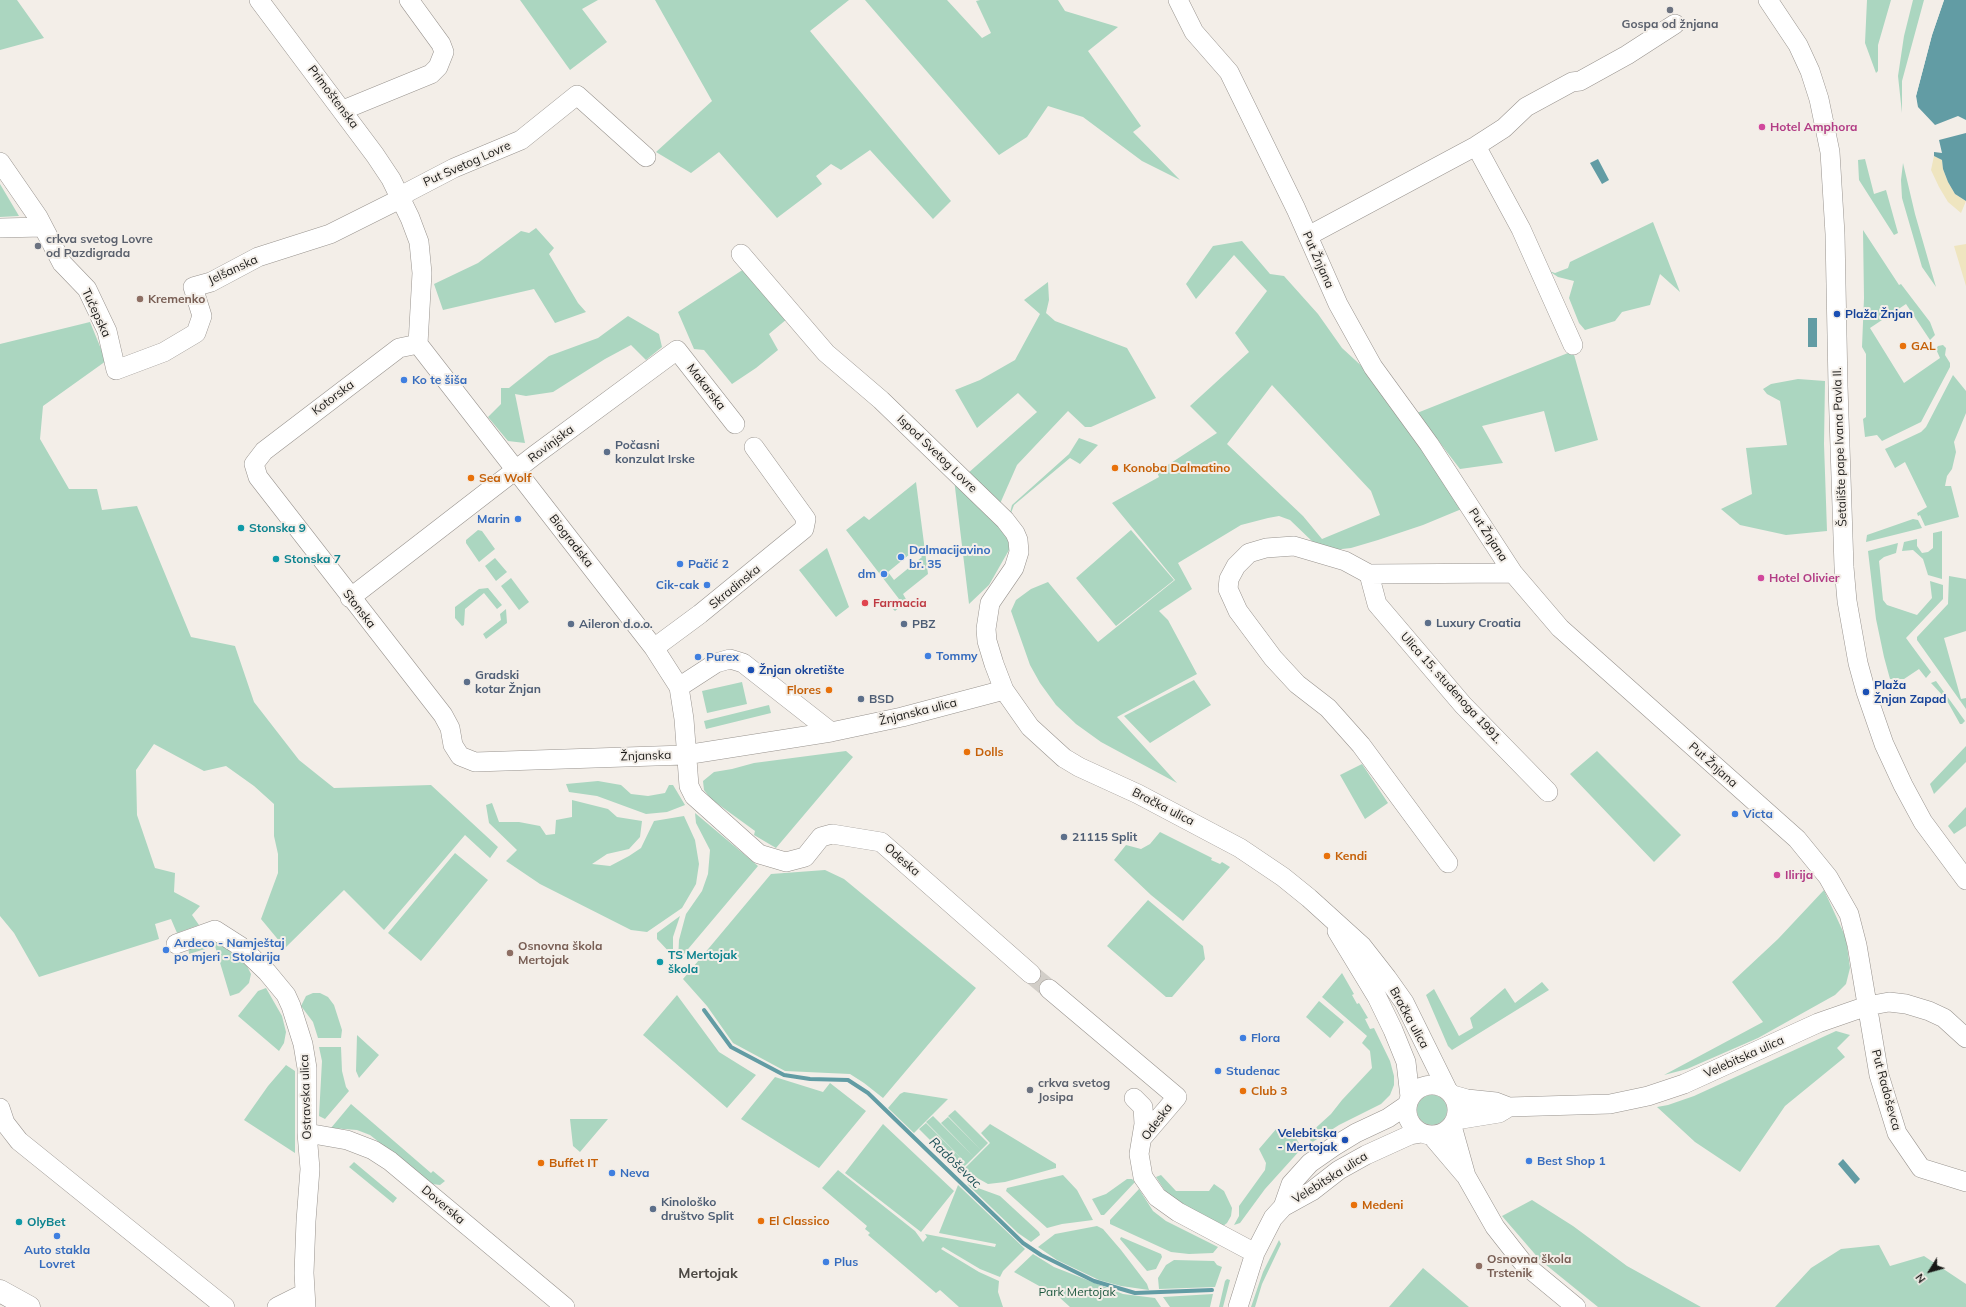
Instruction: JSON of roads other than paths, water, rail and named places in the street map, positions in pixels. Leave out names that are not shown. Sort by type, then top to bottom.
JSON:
[{"type":"main road","points":[[0,1291],[29,1307]]},
{"type":"street","name":"Primoštenska","points":[[259,0],[343,110],[391,179],[400,198]]},
{"type":"street","points":[[343,110],[431,74],[438,67],[444,52],[441,44],[409,0]]},
{"type":"street","name":"Put Žnjana","points":[[1178,0],[1194,32],[1229,72],[1308,236],[1338,304],[1373,367],[1429,444],[1513,573],[1560,628],[1797,839],[1828,877],[1849,914],[1858,945],[1867,1006]]},
{"type":"street","name":"Šetalište pape Ivana Pavla II.","points":[[1768,0],[1798,45],[1810,71],[1819,99],[1830,152],[1836,234],[1838,386],[1844,567],[1847,601],[1858,663],[1866,692],[1884,744],[1903,785],[1923,822],[1966,880]]},
{"type":"street","points":[[1308,236],[1476,146],[1504,128],[1526,107],[1572,82],[1587,78],[1627,55],[1675,24]]},
{"type":"street","name":"Put Svetog Lovre","points":[[400,198],[408,192],[454,168],[521,140],[577,95],[646,157]]},
{"type":"street","points":[[1476,146],[1521,230],[1573,345]]},
{"type":"street","name":"Tučepska","points":[[0,162],[43,227],[62,263],[87,289],[107,331],[116,370]]},
{"type":"street","points":[[400,198],[420,242],[422,273],[418,344]]},
{"type":"street","name":"Jelšanska","points":[[116,370],[164,352],[196,333],[202,316],[193,287],[211,282],[258,257],[330,234],[400,198]]},
{"type":"street","points":[[0,228],[43,227]]},
{"type":"street","name":"Ispod Svetog Lovre","points":[[741,254],[826,353],[882,400],[1004,520],[1015,533],[1018,540],[1019,552],[1014,568],[990,603],[986,629],[991,656],[1004,690]]},
{"type":"street","name":"Kotorska","points":[[254,464],[264,451],[399,348],[418,344]]},
{"type":"street","name":"Biogradska","points":[[418,344],[654,648],[679,687],[684,719],[685,755]]},
{"type":"street","name":"Rovinjska","points":[[350,598],[515,470],[677,350]]},
{"type":"street","name":"Makarska","points":[[677,350],[735,424]]},
{"type":"street","name":"Skradinska","points":[[654,648],[700,614],[804,529],[806,518],[754,447]]},
{"type":"street","name":"Stonska","points":[[254,464],[258,477],[350,598],[443,715],[450,728],[453,745],[460,756]]},
{"type":"street","points":[[1448,864],[1361,745],[1328,708],[1297,684],[1273,658],[1238,611],[1228,589],[1229,579],[1236,566],[1249,553],[1266,548],[1294,546],[1345,561],[1369,574],[1513,573]]},
{"type":"street","name":"Ulica 15. studenoga 1991.","points":[[1369,574],[1377,604],[1463,705],[1548,792]]},
{"type":"street","points":[[679,687],[716,663],[730,659],[742,663],[831,732]]},
{"type":"street","name":"Žnjanska ulica","points":[[831,732],[902,717],[1004,690]]},
{"type":"street","name":"Bračka ulica","points":[[1004,690],[1030,727],[1064,758],[1078,767],[1138,794],[1240,848],[1283,876],[1362,946],[1404,1002],[1450,1092]]},
{"type":"street","name":"Žnjanska","points":[[460,756],[475,762],[685,755],[831,732]]},
{"type":"street","name":"Odeska","points":[[685,755],[689,786],[694,796],[760,854],[786,862],[805,857],[821,837],[832,834],[881,842],[1031,974]]},
{"type":"street","name":"Bračka ulica","points":[[1330,918],[1377,997],[1393,1030],[1406,1062],[1409,1101]]},
{"type":"street","name":"Ostravska ulica","points":[[176,944],[215,930],[240,946],[267,972],[286,995],[303,1044],[307,1068],[306,1133],[310,1169],[306,1220],[306,1300],[277,1307]]},
{"type":"street","name":"Odeska","points":[[1049,989],[1177,1097],[1142,1138],[1139,1154],[1143,1177],[1157,1198],[1178,1212],[1255,1253]]},
{"type":"street","name":"Velebitska ulica","points":[[1450,1092],[1467,1099],[1496,1102],[1509,1107],[1610,1104],[1648,1096],[1684,1084],[1818,1023],[1867,1006],[1889,1002],[1906,1004],[1929,1011],[1944,1018],[1966,1038]]},
{"type":"street","name":"Put Radoševca","points":[[1867,1006],[1879,1075],[1896,1133],[1921,1168],[1966,1182]]},
{"type":"street","points":[[1454,1123],[1439,1135],[1427,1134],[1415,1129],[1410,1122],[1407,1113],[1409,1101],[1416,1090],[1432,1084],[1450,1092],[1458,1108],[1454,1123],[1466,1176]]},
{"type":"street","points":[[1134,1098],[1143,1107],[1144,1124],[1142,1138]]},
{"type":"street","name":"Velebitska ulica","points":[[1238,1307],[1255,1253],[1274,1218],[1283,1207],[1291,1184],[1310,1163],[1345,1140],[1388,1118],[1409,1101]]},
{"type":"street","name":"Velebitska ulica","points":[[1454,1123],[1499,1113],[1509,1107]]},
{"type":"street","points":[[0,1108],[5,1123],[19,1141],[225,1307]]},
{"type":"street","name":"Doverska","points":[[306,1133],[347,1140],[373,1150],[390,1161],[565,1307]]},
{"type":"street","points":[[1427,1134],[1466,1176],[1490,1219],[1524,1264],[1576,1307]]},
{"type":"street","name":"Velebitska ulica","points":[[1283,1207],[1312,1191],[1339,1170],[1366,1155],[1410,1135],[1427,1134]]},
{"type":"water","points":[[1944,0],[1966,0],[1966,120],[1958,116],[1935,125],[1918,107],[1916,96],[1932,35]]},
{"type":"water","points":[[1966,133],[1966,201],[1955,194],[1943,169],[1942,160],[1934,156],[1934,152],[1942,153],[1939,140]]},
{"type":"water","points":[[1598,159],[1609,180],[1602,184],[1590,163]]},
{"type":"water","points":[[1808,318],[1817,318],[1817,347],[1808,347]]},
{"type":"water","points":[[1843,1159],[1860,1179],[1855,1184],[1838,1164]]},
{"type":"waterway","name":"Radoševac","points":[[704,1010],[731,1047],[784,1075],[810,1079],[848,1080],[868,1093],[1023,1243],[1041,1255],[1094,1281],[1135,1293],[1212,1290]]},
{"type":"tunnel","points":[[1031,974],[1049,989]]},
{"type":"place","name":"Gospa od žnjana","points":[[1670,10]]},
{"type":"place","name":"Hotel Amphora","points":[[1762,127]]},
{"type":"place","name":"crkva svetog Lovre od Pazdigrada","points":[[38,246]]},
{"type":"place","name":"Kremenko","points":[[140,299]]},
{"type":"place","name":"Plaža Žnjan","points":[[1837,314]]},
{"type":"place","name":"GAL","points":[[1903,346]]},
{"type":"place","name":"Ko te šiša","points":[[404,380]]},
{"type":"place","name":"Počasni konzulat Irske","points":[[607,452]]},
{"type":"place","name":"Konoba Dalmatino","points":[[1115,468]]},
{"type":"place","name":"Sea Wolf","points":[[471,478]]},
{"type":"place","name":"Marin","points":[[518,519]]},
{"type":"place","name":"Stonska 9","points":[[241,528]]},
{"type":"place","name":"Dalmacijavino br. 35","points":[[901,557]]},
{"type":"place","name":"Stonska 7","points":[[276,559]]},
{"type":"place","name":"Pačić 2","points":[[680,564]]},
{"type":"place","name":"dm","points":[[884,574]]},
{"type":"place","name":"Hotel Olivier","points":[[1761,578]]},
{"type":"place","name":"Cik-cak","points":[[707,585]]},
{"type":"place","name":"Farmacia","points":[[865,603]]},
{"type":"place","name":"Luxury Croatia","points":[[1428,623]]},
{"type":"place","name":"Aileron d.o.o.","points":[[571,624]]},
{"type":"place","name":"PBZ","points":[[904,624]]},
{"type":"place","name":"Tommy","points":[[928,656]]},
{"type":"place","name":"Purex","points":[[698,657]]},
{"type":"place","name":"Žnjan okretište","points":[[751,670]]},
{"type":"place","name":"Gradski kotar Žnjan","points":[[467,682]]},
{"type":"place","name":"Flores","points":[[829,690]]},
{"type":"place","name":"Plaža Žnjan Zapad","points":[[1866,692]]},
{"type":"place","name":"BSD","points":[[861,699]]},
{"type":"place","name":"Dolls","points":[[967,752]]},
{"type":"place","name":"Victa","points":[[1735,814]]},
{"type":"place","name":"21115 Split","points":[[1064,837]]},
{"type":"place","name":"Kendi","points":[[1327,856]]},
{"type":"place","name":"Ilirija","points":[[1777,875]]},
{"type":"place","name":"Ardeco - Namještaj po mjeri - Stolarija","points":[[166,950]]},
{"type":"place","name":"Osnovna škola Mertojak","points":[[510,953]]},
{"type":"place","name":"TS Mertojak škola","points":[[660,962]]},
{"type":"place","name":"Flora","points":[[1243,1038]]},
{"type":"place","name":"Studenac","points":[[1218,1071]]},
{"type":"place","name":"crkva svetog Josipa","points":[[1030,1090]]},
{"type":"place","name":"Club 3","points":[[1243,1091]]},
{"type":"place","name":"Velebitska - Mertojak","points":[[1345,1140]]},
{"type":"place","name":"Best Shop 1","points":[[1529,1161]]},
{"type":"place","name":"Buffet IT","points":[[541,1163]]},
{"type":"place","name":"Neva","points":[[612,1173]]},
{"type":"place","name":"Medeni","points":[[1354,1205]]},
{"type":"place","name":"Kinološko društvo Split","points":[[653,1209]]},
{"type":"place","name":"El Classico","points":[[761,1221]]},
{"type":"place","name":"OlyBet","points":[[19,1222]]},
{"type":"place","name":"Auto stakla Lovret","points":[[57,1236]]},
{"type":"place","name":"Plus","points":[[826,1262]]},
{"type":"place","name":"Osnovna škola Trstenik","points":[[1479,1266]]},
{"type":"district","name":"Mertojak","points":[[708,1274]]},
{"type":"park label","name":"Park Mertojak","points":[[1077,1292]]}]
